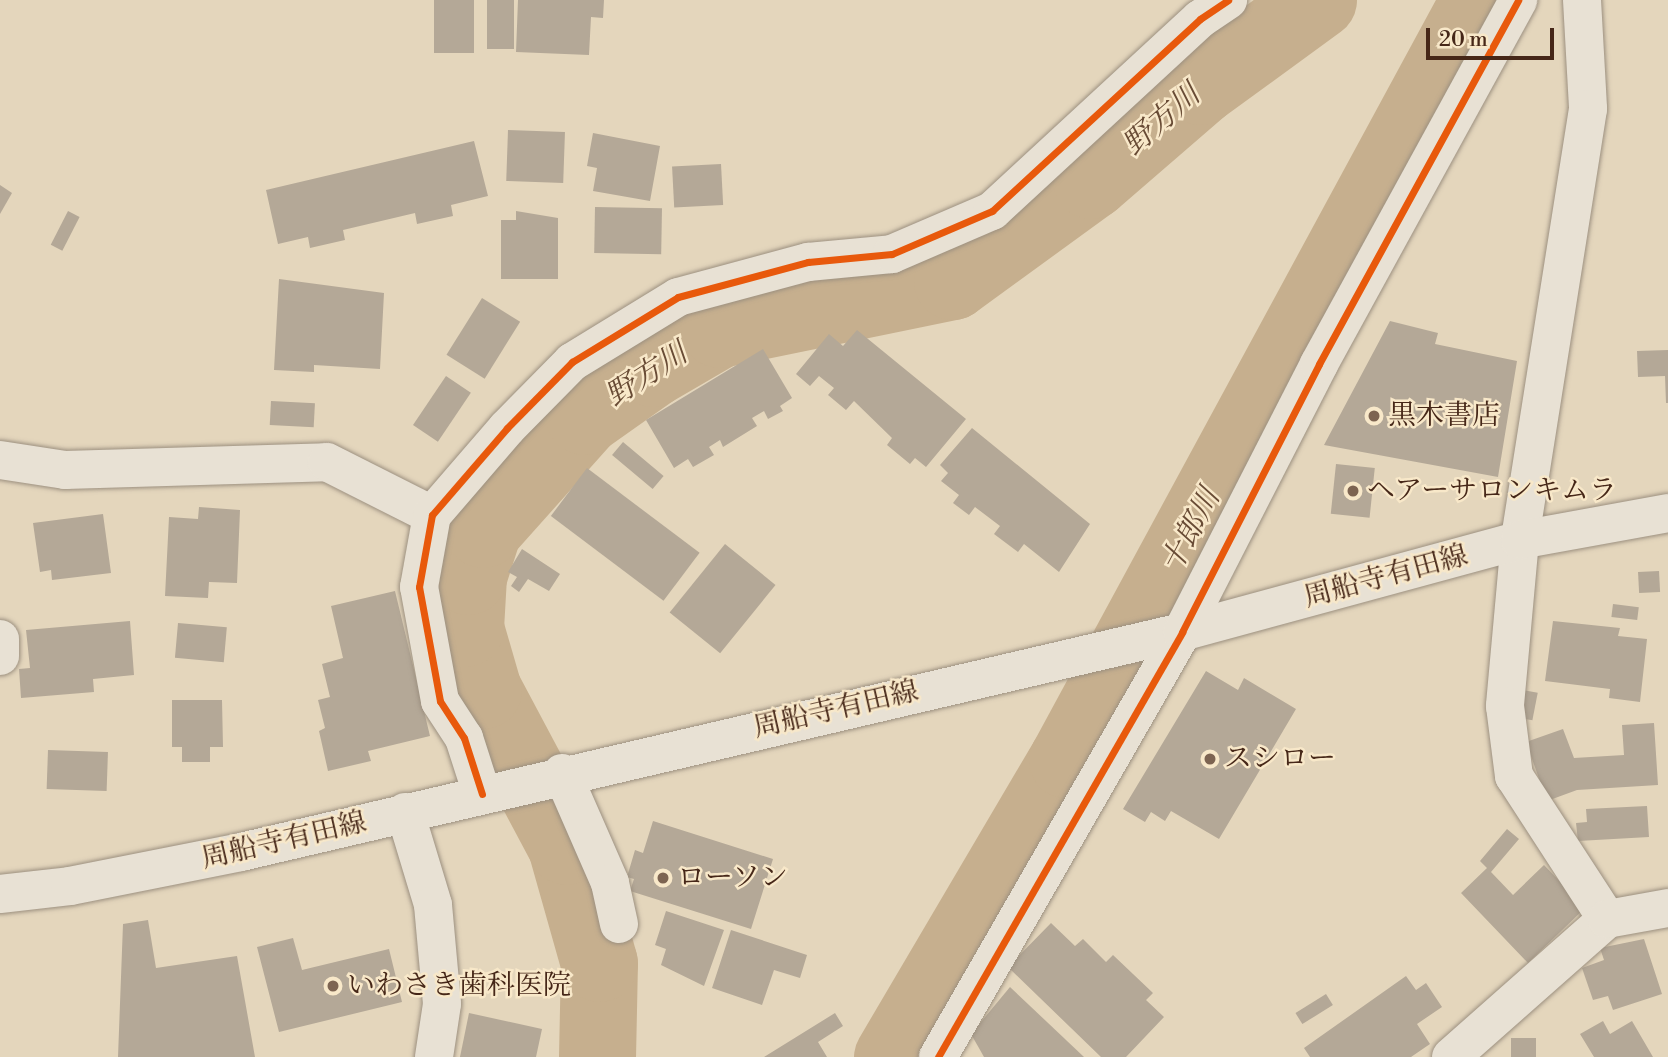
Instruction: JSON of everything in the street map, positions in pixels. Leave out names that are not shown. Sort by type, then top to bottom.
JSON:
[{"type":"street","points":[[482,794],[464,738],[440,701],[419,587],[432,514],[572,362],[678,297],[808,262],[892,254],[992,211],[1200,19],[1228,0]]},
{"type":"street","points":[[938,1057],[1182,632],[1319,363],[1518,0]]},
{"type":"street","points":[[1583,0],[1588,109],[1520,540],[1505,706],[1514,776],[1607,919]]},
{"type":"street","points":[[0,460],[65,470],[327,462],[432,514]]},
{"type":"street","name":"周船寺有田線","points":[[0,894],[149,871],[1055,658],[1182,632],[1520,540],[1668,513]]},
{"type":"street","points":[[0,639],[0,656]]},
{"type":"street","points":[[562,773],[610,883],[619,924]]},
{"type":"street","points":[[405,812],[433,905],[442,1004],[434,1057]]},
{"type":"street","points":[[1451,1057],[1607,919],[1668,908]]},
{"type":"building","points":[[434,0],[474,0],[474,53],[434,53]]},
{"type":"building","points":[[487,0],[514,0],[514,49],[487,49]]},
{"type":"building","points":[[518,0],[604,0],[603,18],[591,17],[589,55],[516,52]]},
{"type":"building","points":[[508,130],[565,132],[563,183],[506,181]]},
{"type":"building","points":[[593,133],[660,146],[650,201],[593,191],[597,168],[587,166]]},
{"type":"building","points":[[474,141],[488,196],[451,205],[453,216],[417,224],[415,213],[343,230],[345,240],[310,248],[308,237],[278,244],[266,190]]},
{"type":"building","points":[[721,164],[723,205],[674,208],[672,167]]},
{"type":"building","points":[[0,185],[12,193],[0,214]]},
{"type":"building","points":[[595,207],[662,208],[661,254],[594,253]]},
{"type":"building","points":[[68,211],[80,217],[62,251],[51,245]]},
{"type":"building","points":[[516,211],[558,218],[558,279],[501,279],[501,220],[516,220]]},
{"type":"building","points":[[279,279],[384,293],[380,369],[314,365],[314,372],[274,370]]},
{"type":"building","points":[[482,298],[520,322],[485,379],[446,355]]},
{"type":"building","points":[[1390,321],[1438,333],[1435,344],[1517,361],[1498,477],[1324,445]]},
{"type":"building","points":[[857,330],[966,419],[926,467],[915,458],[910,464],[887,445],[892,438],[854,401],[846,410],[828,395],[834,388],[819,376],[810,386],[796,374],[829,334],[843,346]]},
{"type":"building","points":[[763,349],[792,398],[780,406],[783,411],[768,419],[764,411],[752,418],[757,426],[723,447],[720,440],[709,447],[714,455],[693,467],[688,459],[674,468],[646,420]]},
{"type":"building","points":[[1668,350],[1666,403],[1665,376],[1638,377],[1637,351]]},
{"type":"building","points":[[446,376],[471,393],[438,442],[413,425]]},
{"type":"building","points":[[271,401],[315,403],[314,427],[270,425]]},
{"type":"building","points":[[972,428],[1090,524],[1059,572],[1024,544],[1018,552],[994,534],[1000,526],[975,507],[969,515],[953,503],[959,495],[941,481],[948,473],[940,465]]},
{"type":"building","points":[[623,442],[664,476],[653,489],[612,455]]},
{"type":"building","name":"ヘアーサロンキムラ","points":[[1336,464],[1375,468],[1370,518],[1331,514]]},
{"type":"building","points":[[587,468],[700,553],[663,601],[551,516]]},
{"type":"building","points":[[199,507],[240,510],[237,583],[209,582],[208,598],[165,596],[169,517],[198,519]]},
{"type":"building","points":[[103,514],[111,573],[52,580],[51,570],[40,572],[33,523]]},
{"type":"building","points":[[725,544],[776,585],[720,653],[670,612]]},
{"type":"building","points":[[522,549],[560,574],[549,591],[528,579],[519,592],[511,586],[517,577],[508,572]]},
{"type":"building","points":[[1659,571],[1660,592],[1639,593],[1638,572]]},
{"type":"building","points":[[395,591],[430,736],[368,751],[371,761],[328,771],[319,731],[325,728],[318,700],[330,697],[322,664],[343,658],[331,606]]},
{"type":"building","points":[[1613,604],[1639,607],[1637,620],[1611,617]]},
{"type":"building","points":[[130,621],[134,675],[93,679],[94,692],[21,698],[19,669],[30,668],[26,630]]},
{"type":"building","points":[[1553,621],[1620,628],[1618,636],[1647,639],[1640,702],[1609,698],[1610,689],[1545,681]]},
{"type":"building","points":[[178,623],[227,627],[224,662],[175,658]]},
{"type":"building","name":"スシロー","points":[[1206,671],[1238,690],[1244,678],[1296,709],[1219,839],[1171,811],[1165,821],[1151,812],[1145,822],[1123,809]]},
{"type":"building","points":[[1523,690],[1538,693],[1532,720],[1518,717]]},
{"type":"building","points":[[172,700],[222,700],[223,747],[210,747],[210,762],[182,762],[182,747],[172,747]]},
{"type":"building","points":[[1654,723],[1658,785],[1577,790],[1547,801],[1526,742],[1563,729],[1574,758],[1624,755],[1622,725]]},
{"type":"building","points":[[48,750],[108,752],[107,791],[47,789]]},
{"type":"building","points":[[1647,806],[1649,837],[1578,841],[1576,823],[1587,822],[1586,809]]},
{"type":"building","points":[[653,821],[773,859],[751,929],[630,891],[634,879],[627,877],[635,850],[643,853]]},
{"type":"building","points":[[1507,829],[1519,839],[1491,872],[1513,895],[1544,865],[1585,908],[1528,963],[1461,893],[1487,868],[1480,861]]},
{"type":"building","points":[[666,911],[724,930],[704,986],[661,965],[666,949],[655,945]]},
{"type":"building","points":[[148,920],[156,968],[237,956],[255,1057],[118,1057],[123,924]]},
{"type":"building","points":[[1051,923],[1075,946],[1083,939],[1106,962],[1113,955],[1153,993],[1146,1000],[1164,1017],[1126,1057],[1101,1057],[1008,967]]},
{"type":"building","points":[[731,930],[807,955],[800,978],[774,970],[762,1005],[712,988]]},
{"type":"building","name":"いわさき歯科医院","points":[[293,938],[302,970],[389,949],[402,1002],[279,1032],[257,947]]},
{"type":"building","points":[[1644,939],[1662,994],[1613,1010],[1608,996],[1593,1000],[1582,968],[1604,960],[1600,948]]},
{"type":"building","points":[[1406,976],[1416,990],[1426,983],[1442,1007],[1417,1024],[1430,1044],[1411,1057],[1310,1057],[1304,1048]]},
{"type":"building","points":[[1010,987],[1084,1057],[984,1057],[971,1034]]},
{"type":"building","points":[[1326,994],[1333,1005],[1302,1024],[1295,1013]]},
{"type":"building","points":[[469,1013],[542,1029],[536,1057],[460,1057]]},
{"type":"building","points":[[835,1013],[843,1026],[818,1042],[827,1057],[764,1057]]},
{"type":"building","points":[[1603,1021],[1610,1034],[1632,1021],[1653,1057],[1594,1057],[1580,1034]]},
{"type":"building","points":[[1511,1038],[1536,1038],[1536,1057],[1511,1057]]},
{"type":"waterway","name":"野方川","points":[[597,1057],[599,963],[566,846],[483,690],[465,628],[468,576],[483,529],[584,416],[652,368],[719,329],[952,281],[1091,180],[1200,86],[1318,0]]},
{"type":"waterway","name":"十郎川","points":[[892,1057],[1067,760],[1479,0]]},
{"type":"cycle path","points":[[482,794],[464,738],[440,701],[419,587],[432,515],[507,428],[572,362],[678,297],[808,262],[892,254],[992,211],[1200,19],[1228,0]]},
{"type":"cycle path","points":[[938,1057],[1182,632],[1319,364],[1518,0]]},
{"type":"place","name":"黒木書店","points":[[1374,416]]},
{"type":"place","name":"ヘアーサロンキムラ","points":[[1353,491]]},
{"type":"place","name":"スシロー","points":[[1210,759]]},
{"type":"place","name":"ローソン","points":[[663,878]]},
{"type":"place","name":"いわさき歯科医院","points":[[333,986]]}]
